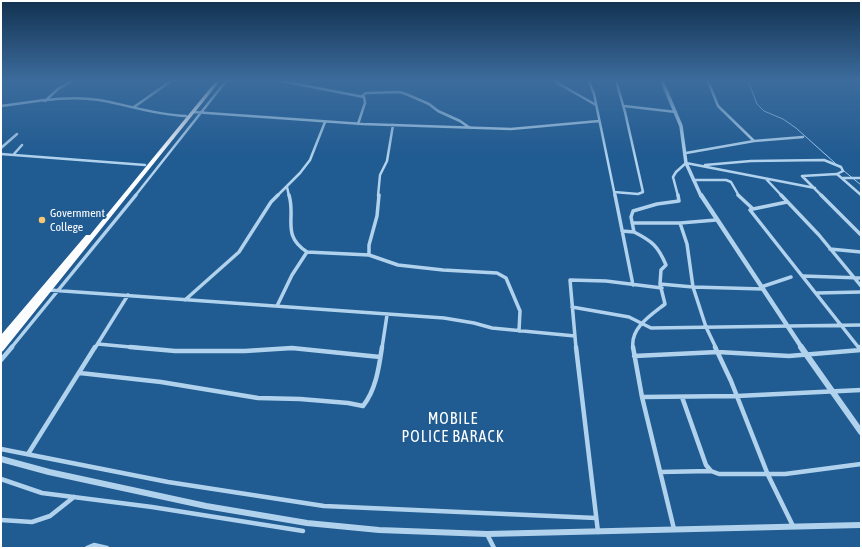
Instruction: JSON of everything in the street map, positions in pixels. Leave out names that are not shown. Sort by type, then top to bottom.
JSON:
[{"type":"highway","points":[[1,340],[194,107]]},
{"type":"highway","points":[[1,349],[197,107]]},
{"type":"street","points":[[128,107],[171,115],[186,116]]},
{"type":"street","points":[[1,360],[114,223],[207,107]]},
{"type":"street","points":[[358,124],[363,107]]},
{"type":"street","points":[[432,107],[460,121],[470,128]]},
{"type":"street","points":[[596,107],[633,285]]},
{"type":"street","points":[[614,192],[638,194],[643,192],[624,107]]},
{"type":"street","points":[[629,107],[676,112]]},
{"type":"street","points":[[674,107],[681,126],[686,153],[686,163],[698,191],[806,354],[861,432]]},
{"type":"street","points":[[719,107],[754,141]]},
{"type":"street","points":[[193,112],[358,124],[511,130],[599,121]]},
{"type":"street","points":[[186,300],[239,252],[271,202],[287,187],[310,160],[325,122]]},
{"type":"street","points":[[369,255],[369,246],[377,216],[380,175],[387,161],[394,125]]},
{"type":"street","points":[[1,148],[17,134]]},
{"type":"street","points":[[686,153],[754,141],[803,137]]},
{"type":"street","points":[[14,154],[22,145]]},
{"type":"street","points":[[1,154],[145,165]]},
{"type":"street","points":[[700,166],[751,161],[824,160],[841,167],[844,172],[837,174],[802,176],[861,235]]},
{"type":"street","points":[[686,163],[767,180],[815,188]]},
{"type":"street","points":[[634,232],[632,223],[633,211],[636,209],[679,201],[673,177],[676,172],[686,163]]},
{"type":"street","points":[[837,174],[861,195]]},
{"type":"street","points":[[843,178],[861,178]]},
{"type":"street","points":[[693,180],[730,181],[738,195],[753,209]]},
{"type":"street","points":[[767,180],[830,249],[861,286]]},
{"type":"street","points":[[287,187],[291,200],[290,226],[293,240],[298,248],[307,252],[369,255],[398,265],[443,270],[497,273],[506,278],[520,311],[519,331]]},
{"type":"street","points":[[854,188],[861,189]]},
{"type":"street","points":[[753,209],[787,202]]},
{"type":"street","points":[[753,209],[750,210],[817,292],[861,350]]},
{"type":"street","points":[[632,223],[680,223],[716,220]]},
{"type":"street","points":[[680,223],[687,244],[693,287],[706,327],[737,396],[768,475],[793,526]]},
{"type":"street","points":[[622,231],[634,232],[653,242],[657,246],[666,265],[661,270],[661,286],[665,304],[643,323],[633,336],[634,356],[642,397],[674,530]]},
{"type":"street","points":[[830,249],[861,252]]},
{"type":"street","points":[[277,306],[292,275],[307,252]]},
{"type":"street","points":[[804,276],[852,276],[861,278]]},
{"type":"street","points":[[598,532],[575,336],[570,280],[606,281],[633,285],[762,288],[791,277]]},
{"type":"street","points":[[49,290],[444,318],[474,323],[492,328],[575,336]]},
{"type":"street","points":[[817,292],[861,292]]},
{"type":"street","points":[[28,454],[128,296]]},
{"type":"street","points":[[572,308],[629,317],[651,328],[861,325]]},
{"type":"street","points":[[80,373],[161,382],[258,398],[300,399],[363,406],[368,402],[375,386],[387,315]]},
{"type":"street","points":[[98,344],[175,351],[245,351],[292,348],[380,357]]},
{"type":"street","points":[[634,356],[718,352],[788,356],[861,350]]},
{"type":"street","points":[[642,397],[737,396],[861,390]]},
{"type":"street","points":[[682,397],[706,465],[711,471]]},
{"type":"street","points":[[1,449],[168,482],[324,506],[596,518]]},
{"type":"street","points":[[1,459],[49,472],[206,506],[307,523],[379,530],[487,534],[861,525]]},
{"type":"street","points":[[660,472],[711,471],[718,474],[768,475],[818,471],[861,464]]},
{"type":"street","points":[[1,479],[42,493],[152,507],[302,531]]},
{"type":"street","points":[[1,520],[32,522],[50,516],[74,497]]},
{"type":"street","points":[[487,534],[494,548]]},
{"type":"street","points":[[87,548],[90,545],[107,548]]},
{"type":"waterway","points":[[760,107],[764,111],[783,119],[796,128],[835,163]]},
{"type":"waterway","points":[[844,171],[861,185]]},
{"type":"place","name":"Government College","points":[[42,220]]},
{"type":"district","name":"MOBILE POLICE BARACK","points":[[453,428]]}]
